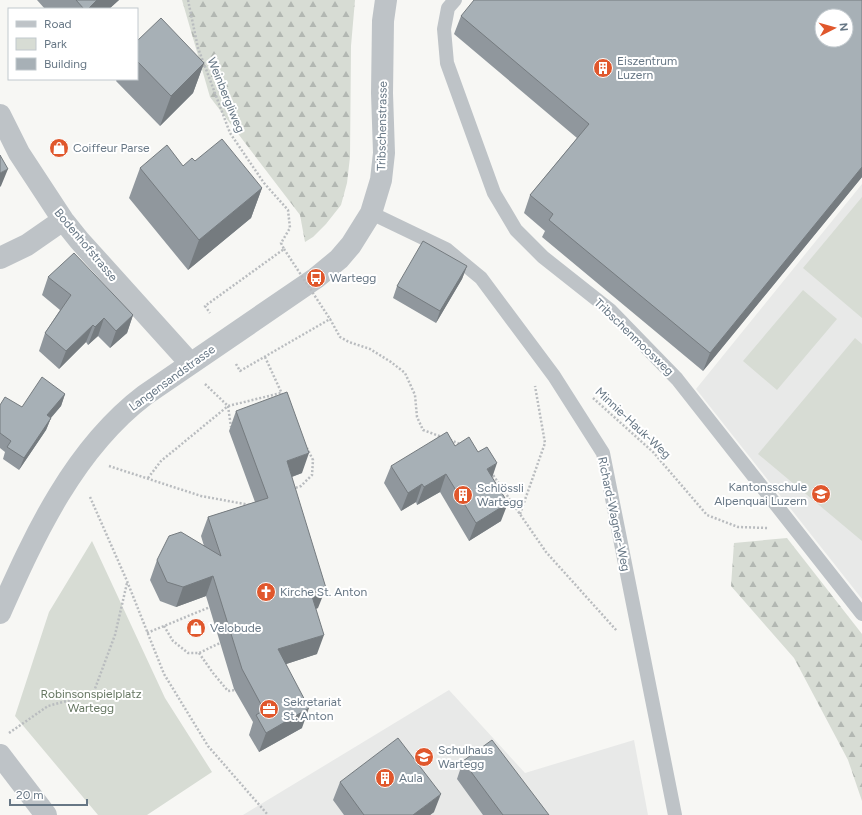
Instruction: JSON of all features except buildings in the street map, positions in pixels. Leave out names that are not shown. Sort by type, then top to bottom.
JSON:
[{"type":"street","name":"Tribschenstrasse","points":[[351,245],[371,213],[381,180],[384,153],[383,21],[386,0]]},
{"type":"street","name":"Bodenhofstrasse","points":[[0,115],[19,153],[63,220],[79,240],[190,363]]},
{"type":"street","points":[[0,258],[26,245],[63,220]]},
{"type":"street","name":"Langensandstrasse","points":[[0,613],[22,564],[63,488],[100,436],[133,404],[190,363],[316,278],[339,259],[351,245]]},
{"type":"street","points":[[0,755],[46,815]]},
{"type":"lane","name":"Tribschenmoosweg","points":[[455,0],[448,8],[444,29],[447,63],[494,193],[516,230],[542,257],[610,310],[677,379],[862,614]]},
{"type":"lane","name":"Richard-Wagner-Weg","points":[[371,213],[446,249],[481,278],[554,376],[603,454],[675,815]]},
{"type":"path","name":"Weinbergliweg","points":[[188,0],[198,48],[230,133],[264,183],[288,210],[290,228],[281,243],[284,249]]},
{"type":"path","points":[[210,313],[204,306],[284,249],[330,319],[340,337],[370,350],[391,362],[405,373],[414,395],[417,417],[423,430],[443,438]]},
{"type":"path","points":[[236,364],[240,371],[330,319]]},
{"type":"path","points":[[265,357],[284,400]]},
{"type":"path","points":[[520,514],[545,443],[534,381]]},
{"type":"path","points":[[205,384],[228,406],[232,430]]},
{"type":"path","points":[[148,478],[161,461],[228,406],[281,393]]},
{"type":"path","name":"Minnie-Hauk-Weg","points":[[590,395],[653,452],[707,514],[738,527],[795,528]]},
{"type":"path","points":[[449,440],[462,445]]},
{"type":"path","points":[[289,490],[301,486],[312,475],[313,460],[306,446]]},
{"type":"path","points":[[109,466],[201,496],[250,504],[255,503]]},
{"type":"path","points":[[487,467],[546,552],[617,631]]},
{"type":"path","points":[[90,497],[127,581],[164,674],[208,746],[268,815]]},
{"type":"path","points":[[7,735],[48,706],[93,694],[115,635],[127,581]]},
{"type":"path","points":[[147,633],[210,606]]},
{"type":"path","points":[[164,626],[173,641],[188,653],[199,653],[220,643]]},
{"type":"path","points":[[199,653],[213,674],[228,691],[235,690]]},
{"type":"shaded area","name":"Kantonsschule Alpenquai Luzern","points":[[862,184],[862,599],[696,389]]},
{"type":"shaded area","name":"Schulhaus Wartegg","points":[[449,690],[525,773],[634,740],[648,815],[243,815]]},
{"type":"green space","points":[[182,0],[355,0],[351,46],[350,157],[347,183],[341,205],[326,224],[313,237],[305,242],[300,215],[210,97]]},
{"type":"green space","points":[[862,197],[862,318],[803,268]]},
{"type":"green space","points":[[803,290],[837,319],[777,390],[743,361]]},
{"type":"green space","points":[[855,338],[862,344],[862,541],[758,454]]},
{"type":"green space","points":[[787,538],[862,634],[862,801],[848,760],[794,658],[731,586],[734,543]]},
{"type":"green space","name":"Robinsonspielplatz Wartegg","points":[[92,541],[165,698],[212,772],[147,815],[98,815],[15,716],[49,612]]},
{"type":"place","name":"Eiszentrum Luzern","points":[[603,68]]},
{"type":"place","name":"Coiffeur Parse","points":[[59,148]]},
{"type":"place","name":"Wartegg","points":[[316,278]]},
{"type":"place","name":"Kantonsschule Alpenquai Luzern","points":[[821,494]]},
{"type":"place","name":"Schlössli Wartegg","points":[[463,495]]},
{"type":"place","name":"Kirche St. Anton","points":[[266,592]]},
{"type":"place","name":"Velobude","points":[[196,628]]},
{"type":"place","name":"Sekretariat St. Anton","points":[[269,709]]},
{"type":"place","name":"Schulhaus Wartegg","points":[[424,757]]},
{"type":"place","name":"Aula","points":[[385,778]]}]
